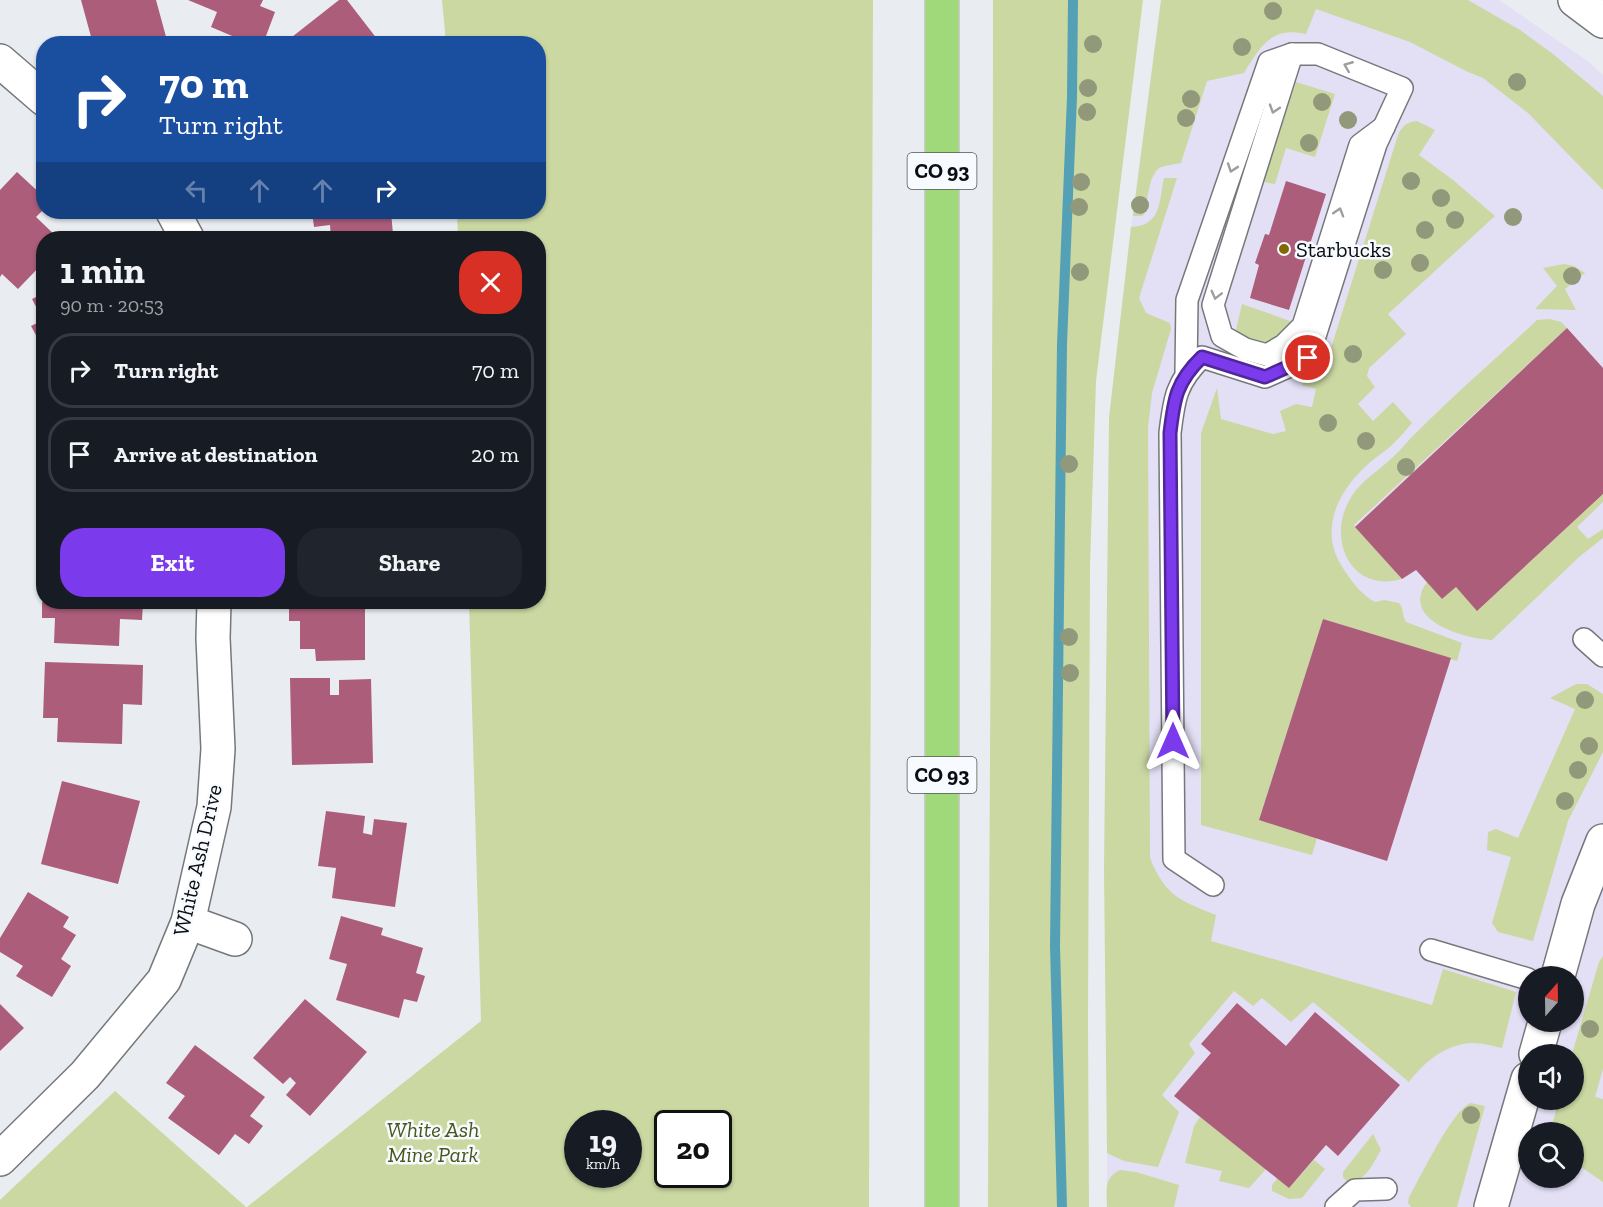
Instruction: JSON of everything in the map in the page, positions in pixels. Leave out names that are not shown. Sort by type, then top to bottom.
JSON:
[{"type":"highway","name":"CO 93","points":[[942,0],[942,1207]]},
{"type":"street","points":[[1575,0],[1603,21]]},
{"type":"street","points":[[0,61],[36,92]]},
{"type":"street","name":"White Ash Drive","points":[[0,1160],[85,1075],[164,980],[188,921],[214,807],[218,749],[214,609]]},
{"type":"street","points":[[1561,966],[1578,904],[1603,841]]},
{"type":"street","points":[[188,921],[235,939]]},
{"type":"street","points":[[1491,1207],[1519,1110]]},
{"type":"lane","points":[[1292,54],[1213,305],[1222,336],[1245,349],[1267,355],[1284,345],[1303,326],[1360,145],[1384,127]]},
{"type":"lane","points":[[1186,372],[1202,357],[1265,377],[1308,358],[1376,144],[1402,88],[1318,54],[1292,54],[1269,62],[1187,300],[1186,372],[1174,401],[1170,433],[1174,859],[1213,885]]},
{"type":"lane","points":[[1584,639],[1603,656]]},
{"type":"lane","points":[[1431,950],[1518,976]]},
{"type":"lane","points":[[1336,1207],[1355,1191],[1386,1189]]},
{"type":"shaded area","points":[[1161,0],[1499,0],[1586,60],[1603,75],[1603,1207],[1107,1207],[1109,418]]},
{"type":"green space","name":"White Ash Mine Park","points":[[442,0],[873,0],[869,1207],[247,1207],[481,1021],[469,609],[546,609],[546,231],[458,231],[457,219],[546,219],[546,36],[445,36]]},
{"type":"green space","points":[[993,0],[1143,0],[1096,381],[1090,566],[1089,1207],[988,1207]]},
{"type":"green space","points":[[1161,0],[1468,0],[1520,30],[1603,96],[1603,190],[1528,113],[1483,78],[1410,42],[1316,9],[1306,34],[1294,32],[1275,36],[1261,47],[1244,73],[1207,81],[1181,163],[1157,170],[1151,181],[1145,213],[1142,216],[1133,216]]},
{"type":"green space","points":[[1296,82],[1335,94],[1315,157],[1286,148],[1275,184],[1263,182]]},
{"type":"green space","points":[[1417,121],[1435,130],[1419,155],[1495,216],[1388,314],[1406,334],[1369,368],[1367,376],[1375,387],[1358,404],[1373,421],[1393,402],[1412,423],[1346,488],[1335,513],[1332,539],[1341,565],[1365,595],[1375,602],[1384,600],[1399,603],[1406,622],[1462,643],[1457,661],[1323,619],[1259,820],[1317,838],[1312,855],[1201,825],[1201,433],[1217,388],[1221,419],[1273,434],[1286,431],[1280,411],[1296,404],[1312,407],[1316,389],[1302,385],[1303,378],[1332,345],[1398,135],[1405,125]]},
{"type":"green space","points":[[1164,178],[1177,178],[1139,298],[1146,313],[1170,323],[1171,329],[1152,393],[1148,427],[1150,858],[1162,881],[1176,896],[1216,915],[1211,941],[1432,1005],[1443,969],[1516,992],[1502,1048],[1473,1043],[1445,1050],[1422,1067],[1409,1082],[1313,1002],[1291,1022],[1262,998],[1253,1006],[1234,991],[1189,1044],[1195,1053],[1162,1095],[1179,1112],[1158,1167],[1124,1161],[1107,1153],[1104,869],[1109,418],[1131,227],[1141,226],[1153,217],[1159,204]]},
{"type":"green space","points":[[1564,264],[1574,266],[1585,273],[1565,289],[1576,310],[1535,309],[1557,286],[1543,268]]},
{"type":"green space","points":[[1242,304],[1293,322],[1286,335],[1267,344],[1258,344],[1235,334]]},
{"type":"green space","points":[[1550,319],[1561,322],[1567,328],[1354,525],[1402,579],[1377,581],[1365,577],[1350,562],[1341,538],[1342,521],[1351,497],[1368,478],[1388,462],[1446,404],[1537,320]]},
{"type":"green space","points":[[1603,494],[1603,502],[1577,527],[1588,539],[1603,529],[1603,538],[1579,557],[1492,640],[1466,636],[1438,625],[1421,607],[1421,595],[1427,582],[1442,599],[1456,587],[1478,610]]},
{"type":"green space","points":[[1576,684],[1587,684],[1603,694],[1603,752],[1568,821],[1533,941],[1498,932],[1492,923],[1511,857],[1487,850],[1488,832],[1496,829],[1518,838],[1575,709],[1550,698]]},
{"type":"green space","points":[[1603,956],[1603,1069],[1595,1097],[1603,1099],[1603,1182],[1584,1169],[1584,1122],[1553,1122],[1556,1110],[1584,1110],[1584,1044],[1575,1044],[1578,1032],[1584,1032],[1584,1013],[1599,962]]},
{"type":"green space","points":[[115,1091],[246,1207],[0,1207],[0,1200]]},
{"type":"green space","points":[[1470,1103],[1485,1106],[1457,1207],[1411,1207],[1408,1203],[1409,1197],[1437,1146],[1454,1119]]},
{"type":"green space","points":[[1200,1117],[1266,1169],[1249,1188],[1219,1181],[1222,1171],[1185,1163],[1194,1126]]},
{"type":"green space","points":[[1373,1134],[1381,1150],[1365,1175],[1348,1183],[1343,1177],[1343,1172]]},
{"type":"green space","points":[[1314,1160],[1325,1169],[1302,1198],[1289,1199],[1272,1191],[1272,1185],[1278,1178],[1289,1188]]},
{"type":"green space","points":[[1120,1170],[1136,1172],[1179,1185],[1174,1207],[1107,1207],[1108,1181]]},
{"type":"building","points":[[81,0],[156,0],[166,36],[91,36]]},
{"type":"building","points":[[188,0],[263,0],[260,6],[275,12],[266,36],[232,36],[211,27],[217,12]]},
{"type":"building","points":[[339,0],[347,0],[375,36],[293,36]]},
{"type":"building","points":[[17,172],[36,190],[36,219],[51,231],[36,231],[36,270],[18,289],[2,274],[0,277],[0,190]]},
{"type":"building","name":"Starbucks","points":[[1286,181],[1326,194],[1289,310],[1250,298],[1259,265],[1255,263],[1265,234],[1269,235]]},
{"type":"building","points":[[313,219],[392,219],[393,231],[330,231],[330,225],[314,227]]},
{"type":"building","points":[[36,324],[36,335],[31,326]]},
{"type":"building","points":[[1567,328],[1603,368],[1603,494],[1477,611],[1456,587],[1442,599],[1416,570],[1402,579],[1355,527]]},
{"type":"building","points":[[42,609],[143,609],[142,620],[120,619],[119,646],[54,643],[55,618],[42,618]]},
{"type":"building","points":[[289,609],[365,609],[365,660],[316,661],[315,649],[300,649],[300,621],[289,621]]},
{"type":"building","points":[[1323,619],[1451,658],[1387,861],[1259,820]]},
{"type":"building","points":[[45,662],[143,665],[142,705],[123,704],[122,744],[57,742],[58,718],[43,718]]},
{"type":"building","points":[[290,678],[330,678],[330,695],[339,695],[339,680],[371,679],[373,763],[292,765]]},
{"type":"building","points":[[62,781],[140,801],[118,884],[41,864]]},
{"type":"building","points":[[326,811],[365,816],[363,833],[372,835],[374,819],[407,823],[395,907],[332,898],[336,868],[318,866]]},
{"type":"building","points":[[28,892],[69,917],[63,927],[76,935],[61,959],[71,966],[52,997],[16,976],[23,966],[0,952],[0,938]]},
{"type":"building","points":[[341,916],[383,928],[381,935],[423,948],[416,973],[425,976],[417,1002],[404,999],[399,1018],[336,1000],[347,964],[329,959]]},
{"type":"building","points":[[305,999],[367,1052],[310,1116],[286,1095],[296,1083],[290,1077],[283,1084],[253,1058]]},
{"type":"building","points":[[1237,1003],[1286,1046],[1315,1012],[1400,1085],[1338,1156],[1326,1145],[1289,1188],[1174,1096],[1211,1053],[1201,1044]]},
{"type":"building","points":[[0,1004],[24,1028],[0,1051]]},
{"type":"building","points":[[195,1045],[265,1097],[250,1116],[263,1126],[249,1144],[235,1134],[219,1155],[168,1118],[185,1096],[166,1083]]},
{"type":"waterway","points":[[1062,1207],[1055,946],[1062,344],[1072,97],[1073,0]]},
{"type":"place","name":"Starbucks","points":[[1284,249]]},
{"type":"route","points":[[1173,741],[1170,433],[1174,401],[1186,372],[1202,357],[1265,377],[1308,358]]}]
